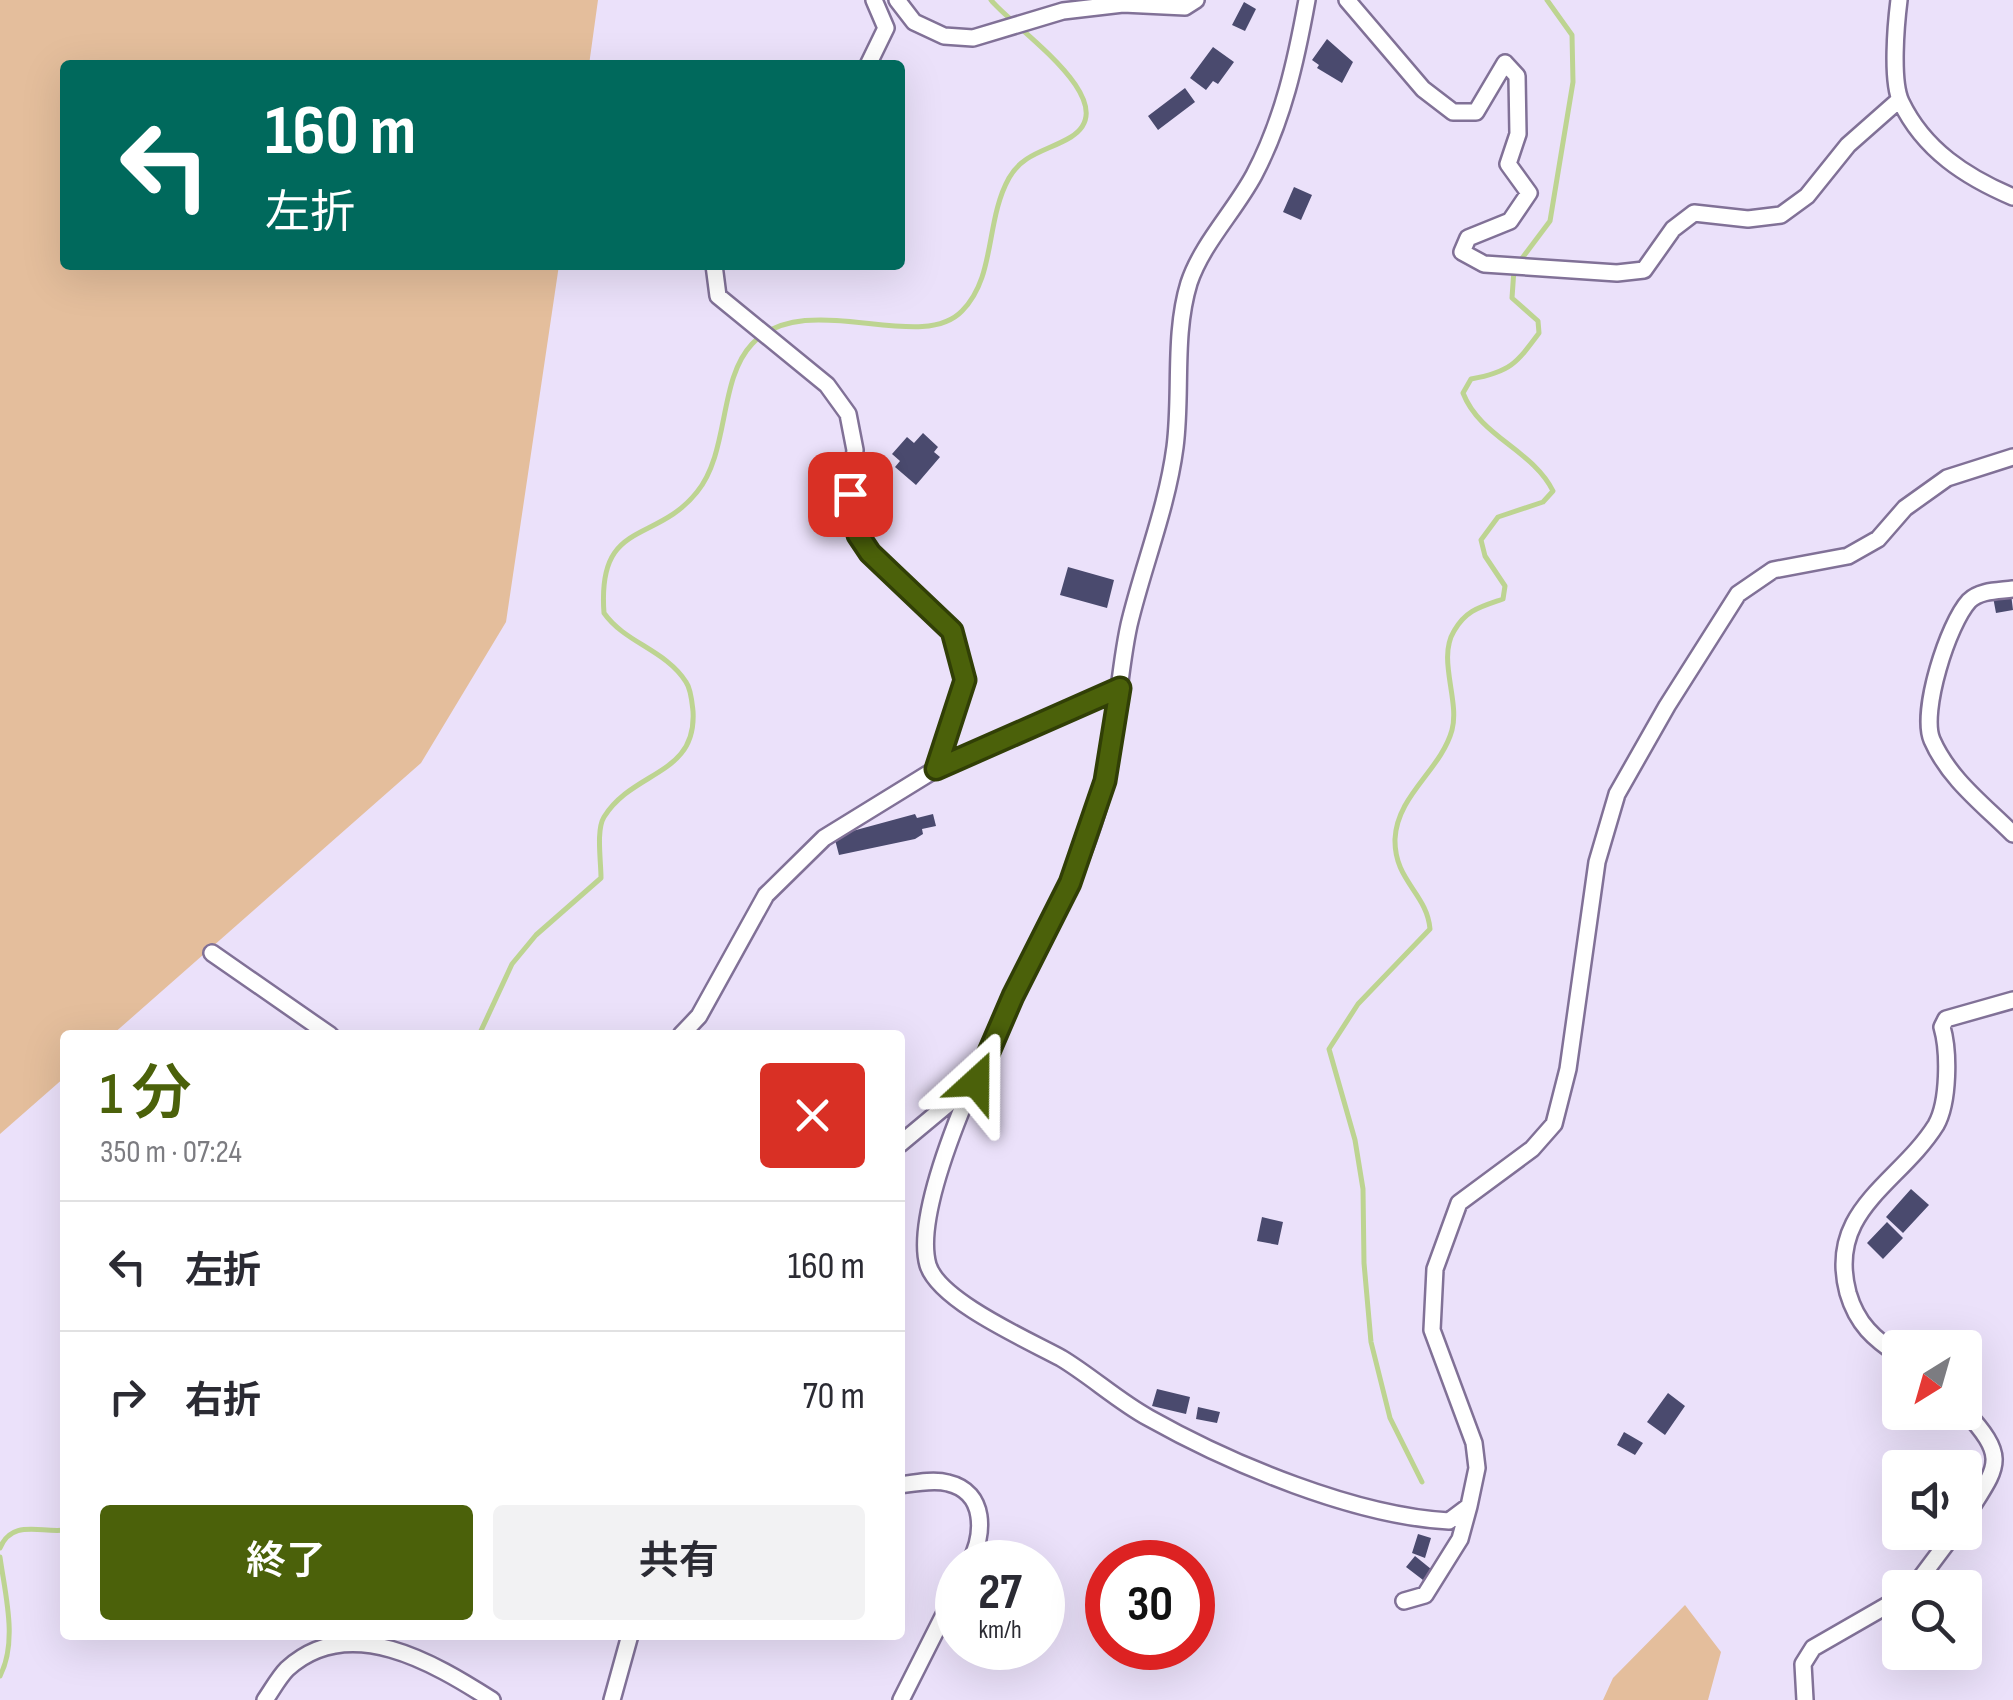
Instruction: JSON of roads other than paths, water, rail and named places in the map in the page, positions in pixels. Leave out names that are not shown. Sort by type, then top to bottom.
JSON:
[{"type":"street","points":[[870,60],[886,28],[874,0]]},
{"type":"street","points":[[897,0],[914,22],[944,36],[973,38],[1063,11],[1124,4],[1185,7],[1196,0]]},
{"type":"street","points":[[1306,0],[1295,65],[1274,132],[1252,179],[1190,280],[1183,315],[1175,448],[1129,626],[1105,781],[1070,883],[1013,996],[934,1184],[925,1250],[930,1273],[972,1310],[1068,1362],[1146,1417],[1262,1473],[1409,1519],[1449,1521],[1469,1506]]},
{"type":"street","points":[[1346,0],[1423,89],[1453,112],[1476,112],[1505,63],[1517,76],[1518,134],[1508,164],[1529,193],[1510,221],[1468,238],[1462,252],[1484,264],[1617,273],[1644,270],[1673,229],[1694,213],[1748,220],[1782,215],[1807,196],[1848,145],[1899,100]]},
{"type":"street","points":[[1898,0],[1899,100],[1939,155],[1973,180],[2013,196]]},
{"type":"street","points":[[715,270],[718,296],[827,385],[848,414],[855,450],[850,494],[858,535],[870,553],[952,631],[965,680],[936,769]]},
{"type":"street","points":[[1404,1601],[1425,1595],[1460,1539],[1477,1468],[1474,1444],[1432,1330],[1434,1269],[1459,1203],[1532,1149],[1554,1124],[1568,1069],[1596,862],[1617,794],[1738,594],[1773,570],[1848,556],[1878,540],[1905,508],[1946,478],[2013,457]]},
{"type":"street","points":[[2013,589],[1978,594],[1968,602],[1950,634],[1933,688],[1930,736],[1952,774],[2013,834]]},
{"type":"street","points":[[686,1030],[699,1016],[766,895],[824,838],[936,769],[1120,688]]},
{"type":"street","points":[[212,954],[323,1030]]},
{"type":"street","points":[[1882,1345],[1870,1337],[1852,1305],[1844,1278],[1843,1250],[1854,1218],[1938,1122],[1949,1053],[1942,1027],[1946,1019],[2013,1000]]},
{"type":"street","points":[[905,1140],[976,1082]]},
{"type":"street","points":[[1982,1429],[1996,1455],[1991,1476],[1982,1491]]},
{"type":"street","points":[[905,1484],[950,1482],[966,1494],[979,1511],[982,1530],[978,1540]]},
{"type":"street","points":[[1805,1700],[1803,1664],[1813,1648],[1882,1608]]},
{"type":"street","points":[[901,1700],[935,1633]]},
{"type":"street","points":[[265,1700],[296,1662],[354,1640],[394,1650],[492,1700]]},
{"type":"street","points":[[612,1700],[629,1640]]},
{"type":"waterway","points":[[481,1030],[512,964],[536,935],[601,878],[604,817],[616,802],[674,761],[692,732],[688,685],[668,662],[623,632],[604,613],[604,583],[619,547],[681,509],[697,492],[715,457],[728,396],[741,359],[752,344],[775,328],[801,321],[919,327],[943,323],[962,311],[980,282],[996,212],[1009,178],[1021,163],[1071,137],[1085,122],[1085,105],[1076,85],[991,0]]},
{"type":"waterway","points":[[1520,261],[1550,221],[1573,82],[1572,35],[1547,0]]},
{"type":"waterway","points":[[1422,1482],[1390,1418],[1371,1342],[1363,1189],[1355,1140],[1329,1049],[1358,1004],[1430,929],[1428,917],[1396,853],[1398,823],[1452,730],[1448,654],[1454,631],[1469,614],[1503,599],[1505,586],[1485,556],[1481,540],[1498,517],[1543,502],[1553,491],[1533,465],[1481,421],[1463,393],[1471,379],[1511,365],[1539,333],[1538,321],[1512,298],[1514,269]]},
{"type":"waterway","points":[[0,1548],[5,1539],[19,1530],[60,1530]]},
{"type":"waterway","points":[[0,1557],[9,1633],[0,1676]]}]
